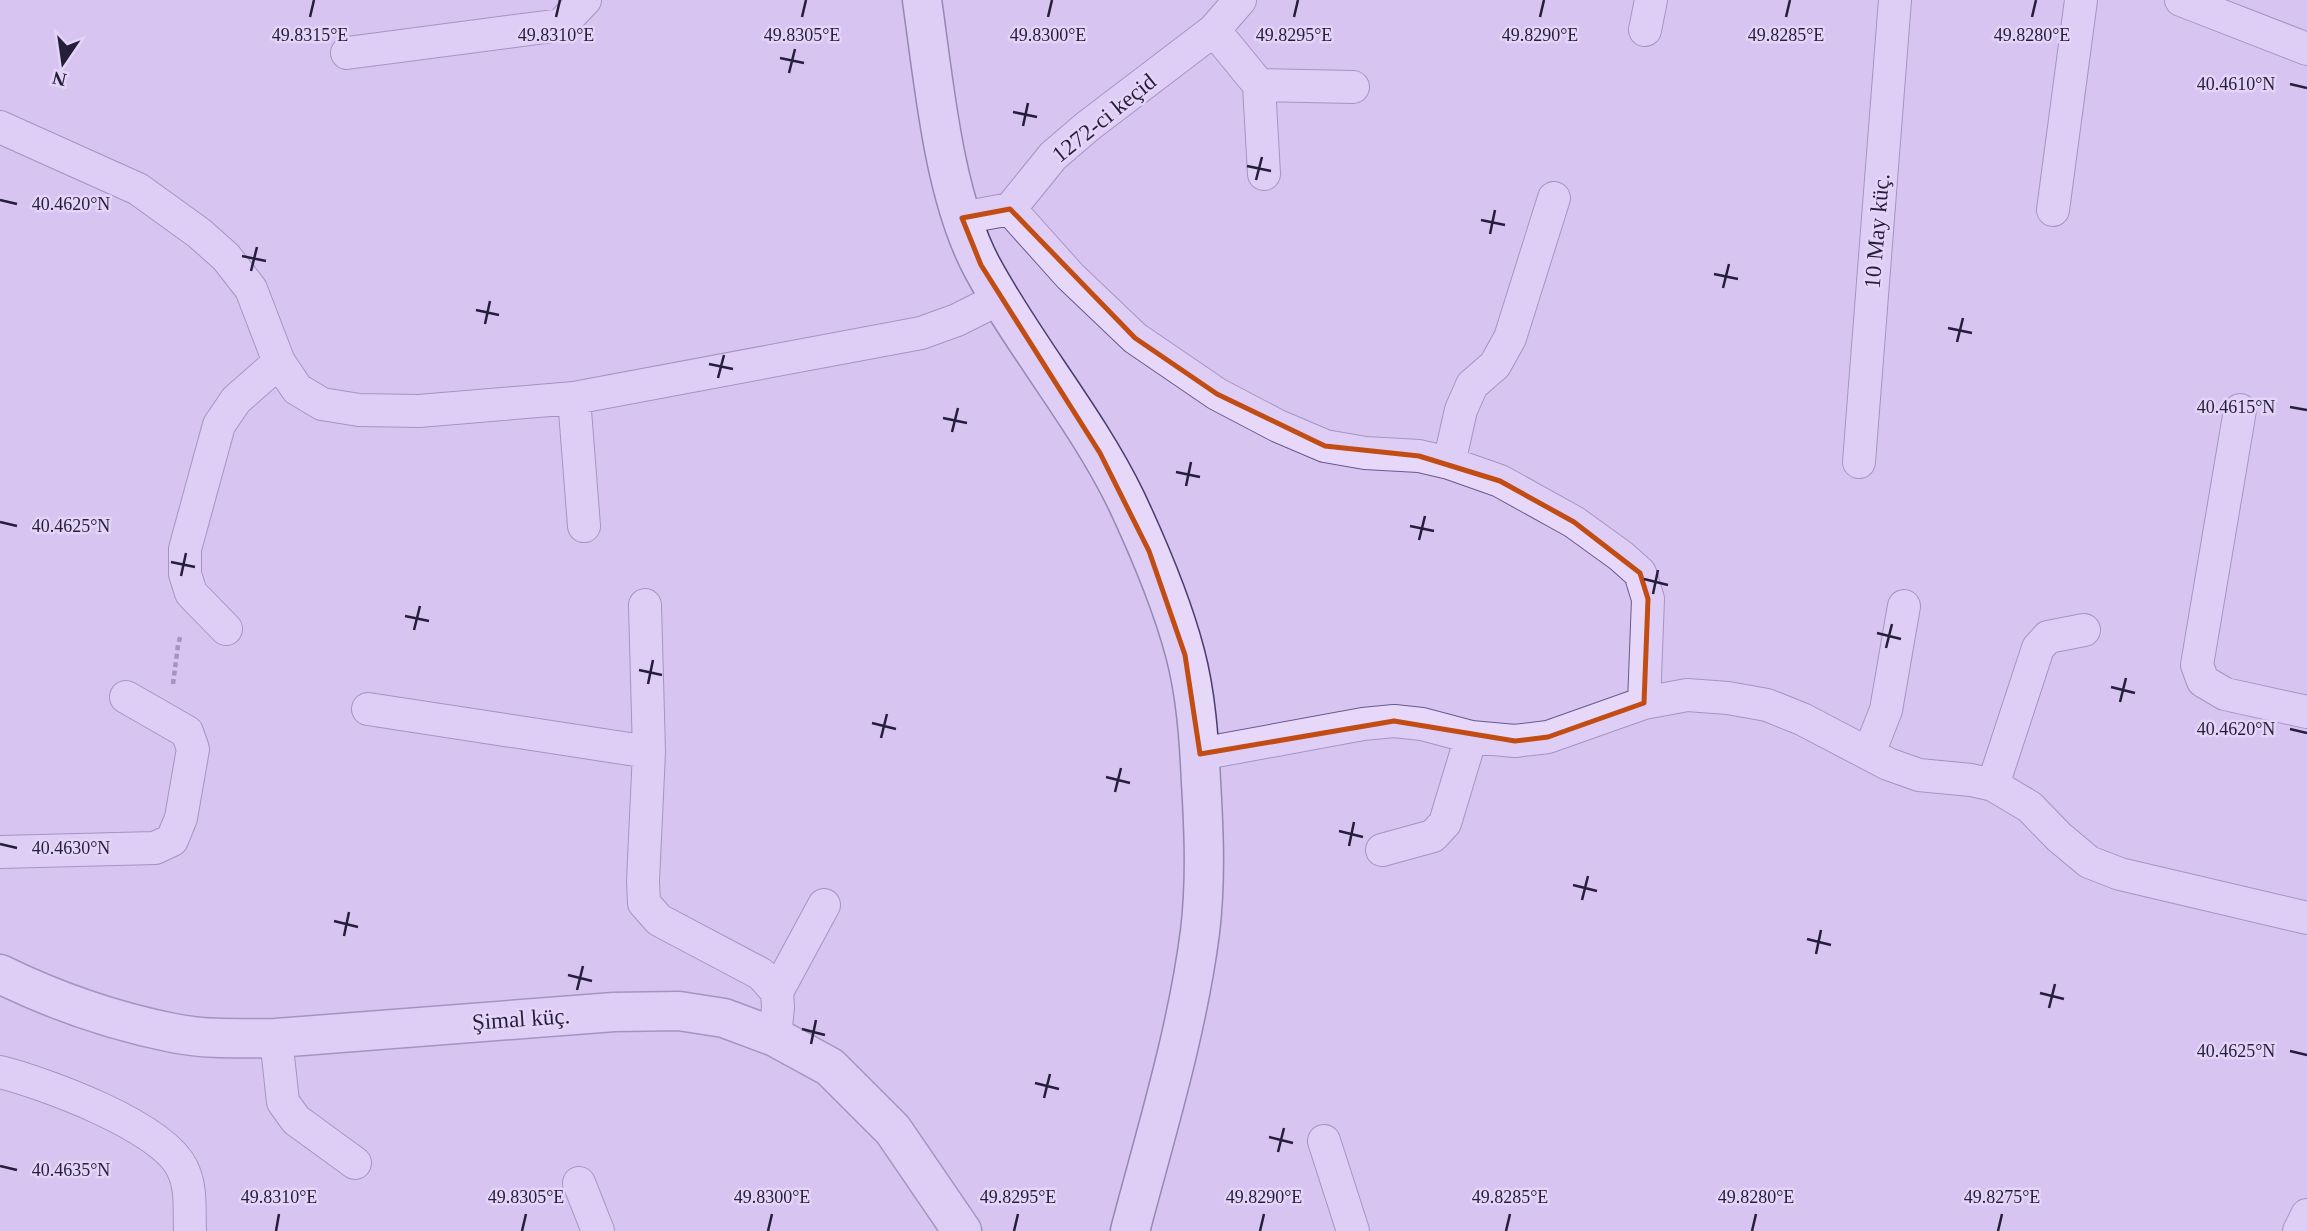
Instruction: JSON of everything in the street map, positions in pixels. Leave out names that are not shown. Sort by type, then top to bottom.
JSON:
[{"type":"main road","points":[[922,0],[941,124],[962,218],[981,265],[1100,453],[1125,498],[1173,613],[1193,692],[1200,754],[1205,851],[1200,931],[1178,1050],[1130,1231]]},
{"type":"main road","name":"Şimal küç.","points":[[0,974],[40,993],[88,1010],[175,1034],[240,1038],[276,1038],[614,1012],[666,1011],[724,1018],[775,1037],[830,1068],[893,1130],[962,1231]]},
{"type":"street","points":[[347,53],[561,25],[585,0]]},
{"type":"street","name":"1272-ci keçid","points":[[1010,209],[1053,156],[1214,30],[1240,0]]},
{"type":"street","name":"10 May küç.","points":[[1859,461],[1895,0]]},
{"type":"street","points":[[2053,210],[2081,0]]},
{"type":"street","points":[[2181,0],[2307,50]]},
{"type":"street","points":[[1214,30],[1259,85],[1264,174]]},
{"type":"street","points":[[1259,85],[1353,86]]},
{"type":"street","points":[[0,127],[138,189],[199,233],[226,257],[251,289],[279,362],[297,389],[322,404],[359,410],[419,411],[574,398],[921,333],[957,320],[1001,298]]},
{"type":"street","points":[[1449,463],[1461,410],[1472,385],[1495,365],[1510,338],[1554,198]]},
{"type":"street","points":[[962,218],[1010,209],[1070,276],[1135,338],[1217,394],[1278,426],[1325,446],[1364,453],[1419,456],[1449,463],[1500,481],[1574,522],[1640,573],[1648,598],[1644,703]]},
{"type":"street","points":[[226,629],[191,593],[185,574],[186,549],[219,425],[236,400],[279,362]]},
{"type":"street","points":[[574,398],[584,526]]},
{"type":"street","points":[[2240,410],[2197,665],[2203,681],[2225,694],[2307,712]]},
{"type":"street","points":[[645,605],[649,752],[644,903],[659,920],[761,974],[778,992]]},
{"type":"street","points":[[1869,753],[1886,710],[1903,606]]},
{"type":"street","points":[[1993,785],[2038,648],[2048,637],[2084,630]]},
{"type":"street","points":[[1200,754],[1363,724],[1394,721],[1422,724],[1471,737],[1515,741],[1548,737],[1644,703],[1687,695],[1767,705],[1802,719],[1888,764],[1919,775],[1993,785],[2030,807],[2089,862],[2120,874],[2307,918]]},
{"type":"street","points":[[0,852],[155,848],[173,840],[181,818],[193,749],[187,732],[126,697]]},
{"type":"street","points":[[368,709],[649,752]]},
{"type":"street","points":[[1382,849],[1433,836],[1446,823],[1471,737]]},
{"type":"street","points":[[775,1037],[778,992],[824,905]]},
{"type":"street","points":[[276,1038],[283,1102],[296,1120],[355,1163]]},
{"type":"street","points":[[0,1072],[131,1122],[161,1143],[181,1164],[188,1181],[190,1231]]},
{"type":"street","points":[[1324,1142],[1353,1231]]},
{"type":"street","points":[[579,1183],[598,1231]]},
{"type":"street","points":[[2299,1231],[2307,1215]]},
{"type":"path","points":[[163,718],[171,699],[183,627],[199,603]]},
{"type":"highlighted area","points":[[1010,209],[1135,338],[1217,394],[1325,446],[1419,456],[1500,481],[1574,522],[1640,573],[1648,599],[1644,703],[1548,737],[1515,741],[1394,721],[1200,754],[1185,655],[1149,551],[1100,453],[981,265],[962,218]]}]
